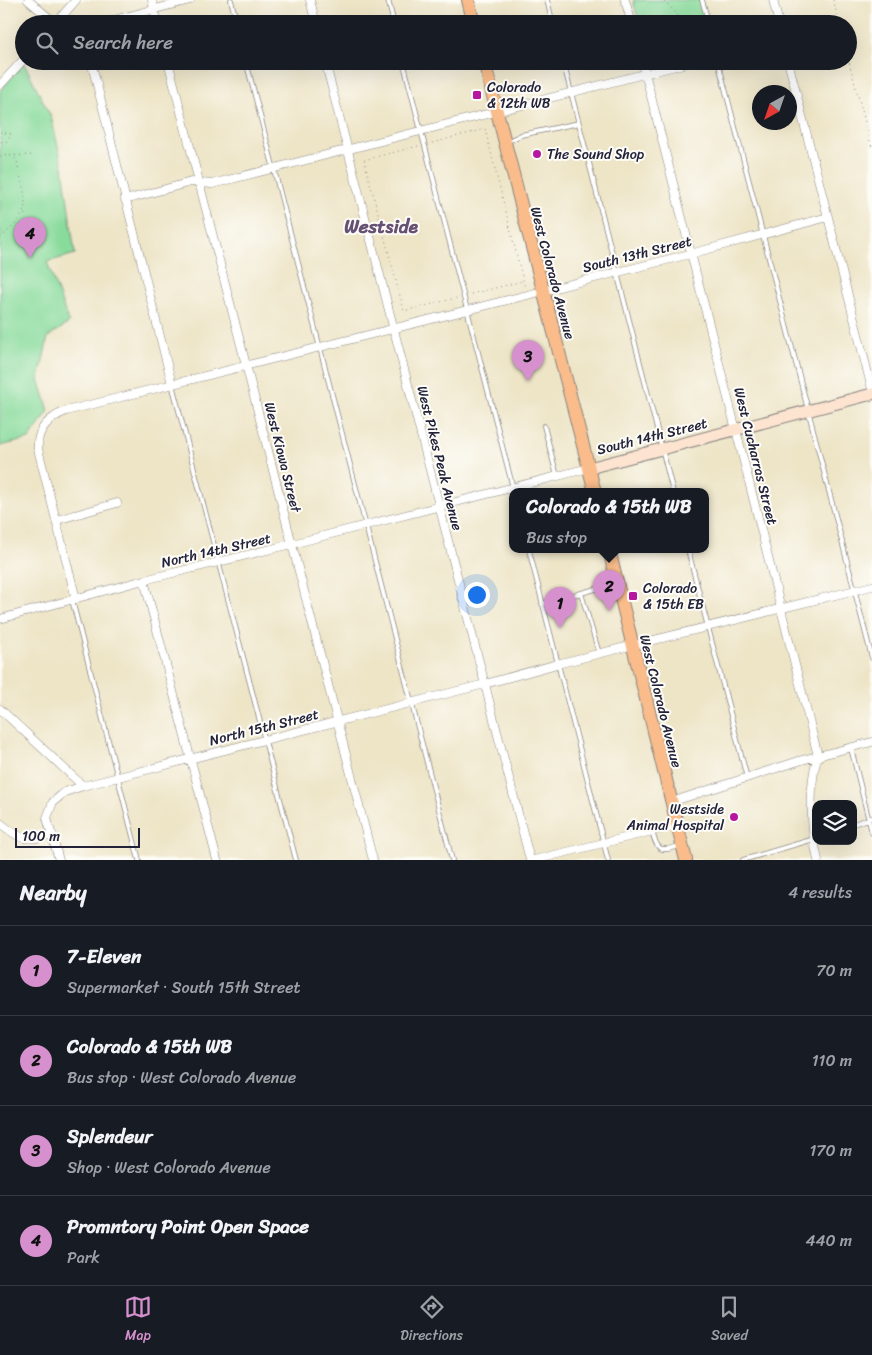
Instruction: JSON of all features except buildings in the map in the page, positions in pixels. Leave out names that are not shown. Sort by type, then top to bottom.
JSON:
[{"type":"main road","points":[[468,0],[472,15]]},
{"type":"main road","name":"West Colorado Avenue","points":[[486,70],[594,488]]},
{"type":"main road","name":"West Colorado Avenue","points":[[610,553],[686,860]]},
{"type":"street","points":[[28,0],[46,15]]},
{"type":"street","points":[[64,15],[76,0]]},
{"type":"street","points":[[152,0],[156,15]]},
{"type":"street","points":[[132,15],[190,0]]},
{"type":"street","points":[[310,0],[314,15]]},
{"type":"street","points":[[625,0],[629,15]]},
{"type":"street","points":[[773,0],[777,15]]},
{"type":"street","points":[[0,85],[15,69]]},
{"type":"street","points":[[93,70],[172,384]]},
{"type":"street","name":"West Kiowa Street","points":[[170,70],[373,860]]},
{"type":"street","name":"West Pikes Peak Avenue","points":[[327,70],[530,860]]},
{"type":"street","name":"West Cucharras Street","points":[[644,70],[818,756],[813,769],[813,800]]},
{"type":"street","points":[[125,200],[191,182],[212,184],[661,70]]},
{"type":"street","points":[[790,70],[872,389]]},
{"type":"street","name":"South 13th Street","points":[[57,520],[39,457],[37,441],[42,428],[52,418],[66,411],[690,254],[828,217]]},
{"type":"street","name":"South 14th Street","points":[[520,488],[557,476],[872,394]]},
{"type":"street","name":"South 14th Street","points":[[439,507],[509,491]]},
{"type":"street","points":[[74,600],[57,520],[117,503]]},
{"type":"street","name":"North 14th Street","points":[[1,616],[74,600],[144,580],[439,507]]},
{"type":"street","points":[[144,580],[217,860]]},
{"type":"street","name":"North 15th Street","points":[[53,835],[47,818],[53,802],[65,792],[83,786],[557,664],[872,586]]},
{"type":"street","points":[[0,709],[83,786]]},
{"type":"street","points":[[671,802],[818,756],[872,742]]},
{"type":"street","points":[[0,823],[15,834],[28,840],[53,835],[59,860]]},
{"type":"street","points":[[534,860],[677,825]]},
{"type":"street","name":"West Cucharras Street","points":[[815,845],[818,860]]},
{"type":"lane","points":[[230,0],[234,15]]},
{"type":"lane","points":[[388,0],[392,15]]},
{"type":"lane","points":[[547,0],[551,15]]},
{"type":"lane","points":[[702,0],[706,15]]},
{"type":"lane","points":[[248,70],[452,860]]},
{"type":"lane","points":[[405,70],[513,488]]},
{"type":"lane","points":[[565,70],[673,488]]},
{"type":"lane","points":[[720,70],[872,658]]},
{"type":"lane","points":[[504,143],[521,135],[579,123]]},
{"type":"lane","points":[[172,384],[296,860]]},
{"type":"lane","points":[[544,426],[557,476]]},
{"type":"lane","points":[[530,553],[608,860]]},
{"type":"lane","points":[[689,553],[747,778]]},
{"type":"lane","points":[[542,604],[617,583]]},
{"type":"lane","points":[[581,593],[599,654]]},
{"type":"lane","points":[[74,600],[139,860]]},
{"type":"lane","points":[[851,748],[872,833]]},
{"type":"lane","points":[[857,823],[870,819]]},
{"type":"lane","points":[[652,831],[656,846],[659,848],[670,849],[682,845]]},
{"type":"lane","points":[[743,860],[812,839]]},
{"type":"path","points":[[661,0],[678,15]]},
{"type":"path","points":[[664,1],[670,0]]},
{"type":"path","points":[[833,0],[837,15]]},
{"type":"path","points":[[851,70],[872,148]]},
{"type":"path","points":[[0,132],[11,134],[8,141],[0,142]]},
{"type":"path","points":[[1,157],[31,155]]},
{"type":"path","points":[[0,238],[16,224],[23,214],[26,202],[18,173],[17,161],[13,156]]},
{"type":"path","points":[[23,214],[28,215]]},
{"type":"green space","points":[[633,0],[700,0],[704,15],[637,15]]},
{"type":"green space","points":[[18,70],[28,70],[51,117],[63,167],[75,254],[47,262],[69,323],[48,337],[39,379],[49,411],[29,439],[0,446],[0,91]]},
{"type":"place","name":"Colorado & 12th WB","points":[[477,95]]},
{"type":"place","name":"The Sound Shop","points":[[537,154]]},
{"type":"place","name":"Promntory Point Open Space","points":[[30,258]]},
{"type":"place","name":"Splendeur","points":[[528,381]]},
{"type":"place","name":"Colorado & 15th EB","points":[[633,596]]},
{"type":"place","name":"Colorado & 15th WB","points":[[609,611]]},
{"type":"place","name":"7-Eleven","points":[[560,628]]},
{"type":"place","name":"Westside Animal Hospital","points":[[734,817]]},
{"type":"district","name":"Westside","points":[[381,226]]}]
